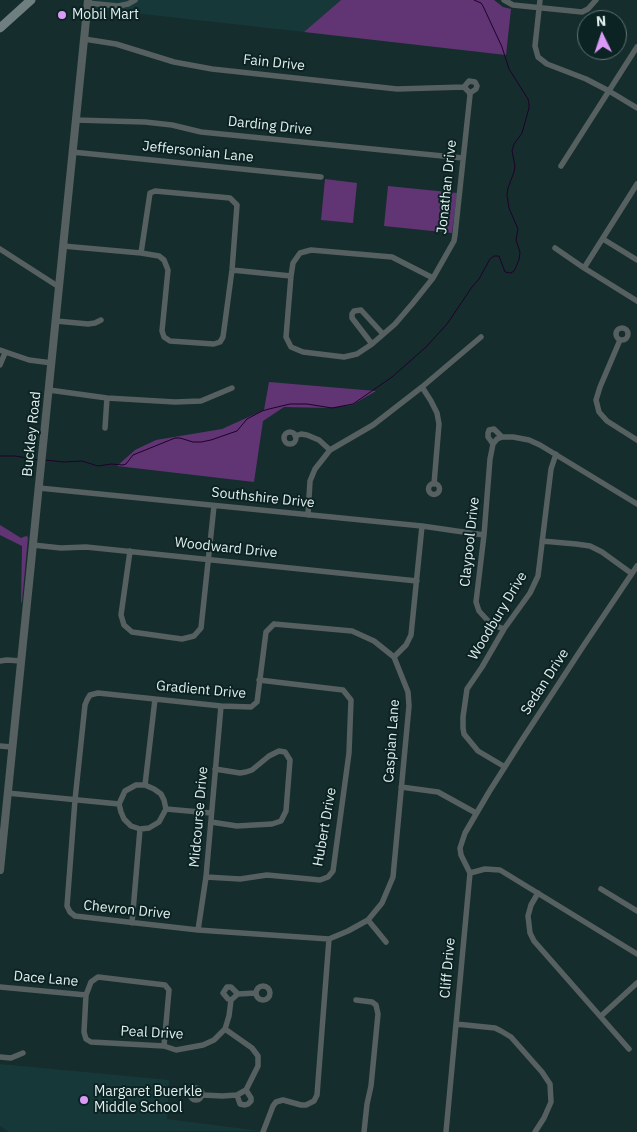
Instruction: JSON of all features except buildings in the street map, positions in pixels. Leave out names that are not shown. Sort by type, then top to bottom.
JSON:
[{"type":"main road","points":[[0,28],[31,0]]},
{"type":"street","points":[[88,2],[118,6],[128,4],[134,0]]},
{"type":"street","points":[[504,0],[513,5],[582,12],[588,9],[596,0]]},
{"type":"street","points":[[540,0],[535,46],[538,57],[547,64],[586,79],[637,108]]},
{"type":"street","name":"Buckley Road","points":[[0,870],[88,2]]},
{"type":"street","name":"Fain Drive","points":[[84,39],[116,44],[174,62],[212,70],[397,89],[464,87]]},
{"type":"street","points":[[561,166],[637,47]]},
{"type":"street","name":"Jonathan Drive","points":[[291,276],[286,337],[291,347],[303,352],[344,357],[357,354],[395,324],[433,278],[454,241],[470,93],[477,86],[476,82],[469,81],[464,87]]},
{"type":"street","points":[[464,87],[470,93]]},
{"type":"street","name":"Darding Drive","points":[[75,120],[145,122],[201,132],[463,158]]},
{"type":"street","name":"Jeffersonian Lane","points":[[72,152],[321,178]]},
{"type":"street","points":[[584,268],[636,187]]},
{"type":"street","points":[[63,246],[159,256],[164,260],[168,270],[162,331],[164,337],[170,341],[214,344],[220,342],[223,337],[232,270],[237,205],[230,198],[156,191],[150,193],[141,253]]},
{"type":"street","points":[[603,239],[637,260]]},
{"type":"street","points":[[555,248],[637,301]]},
{"type":"street","points":[[0,249],[59,287]]},
{"type":"street","points":[[232,270],[291,276],[293,263],[300,253],[311,250],[392,257],[433,278]]},
{"type":"street","points":[[372,344],[352,318],[354,311],[361,310],[383,334]]},
{"type":"street","points":[[56,321],[88,324],[101,320]]},
{"type":"street","points":[[308,515],[310,481],[315,469],[330,450],[373,425],[481,337]]},
{"type":"street","points":[[620,340],[596,400],[599,412],[607,421],[637,440]]},
{"type":"street","points":[[0,365],[2,352],[29,360],[52,363]]},
{"type":"street","points":[[422,387],[437,414],[439,424],[434,484]]},
{"type":"street","points":[[49,390],[107,398],[175,402],[201,401],[232,388]]},
{"type":"street","points":[[105,428],[107,398]]},
{"type":"street","name":"Claypool Drive","points":[[504,629],[491,624],[476,607],[493,444],[488,438],[489,430],[494,429],[502,437],[530,440],[637,504]]},
{"type":"street","points":[[295,436],[308,434],[319,440],[330,450]]},
{"type":"street","points":[[493,444],[496,439],[502,437]]},
{"type":"street","name":"Woodbury Drive","points":[[504,768],[478,751],[464,734],[463,723],[467,689],[504,629],[530,593],[538,576],[551,469],[556,454]]},
{"type":"street","name":"Southshire Drive","points":[[39,488],[422,526],[484,535]]},
{"type":"street","points":[[130,551],[121,616],[124,625],[132,632],[182,639],[194,636],[202,628],[214,506]]},
{"type":"street","points":[[394,657],[406,645],[411,635],[422,526]]},
{"type":"street","points":[[542,541],[590,546],[632,573]]},
{"type":"street","name":"Woodward Drive","points":[[33,545],[130,551],[417,581]]},
{"type":"street","name":"Sedan Drive","points":[[476,813],[637,566]]},
{"type":"street","name":"Caspian Lane","points":[[274,624],[352,632],[374,641],[394,657],[408,692],[409,699],[393,877],[382,903],[368,920]]},
{"type":"street","name":"Gradient Drive","points":[[90,695],[98,693],[220,706],[251,707],[257,702],[266,632],[274,624]]},
{"type":"street","points":[[0,661],[21,661]]},
{"type":"street","name":"Hubert Drive","points":[[206,877],[240,878],[267,875],[320,880],[328,877],[333,871],[349,754],[351,700],[343,690],[259,680]]},
{"type":"street","name":"Chevron Drive","points":[[90,695],[85,705],[76,800],[67,906],[70,912],[75,916],[198,930],[329,939],[368,920]]},
{"type":"street","points":[[146,785],[155,699]]},
{"type":"street","name":"Midcourse Drive","points":[[198,930],[206,877],[220,706]]},
{"type":"street","points":[[0,746],[12,747]]},
{"type":"street","points":[[211,822],[237,826],[272,824],[281,821],[286,811],[290,760],[285,752],[279,751],[269,756],[252,770],[240,774],[215,769]]},
{"type":"street","points":[[136,785],[146,785],[161,794],[166,809],[159,822],[149,828],[140,829],[131,826],[124,819],[119,804],[125,791],[136,785]]},
{"type":"street","points":[[401,787],[438,792],[476,813]]},
{"type":"street","points":[[8,793],[119,804]]},
{"type":"street","points":[[166,809],[211,813]]},
{"type":"street","name":"Cliff Drive","points":[[446,1132],[470,873],[461,855],[460,848],[464,833],[476,813]]},
{"type":"street","points":[[132,923],[140,829]]},
{"type":"street","points":[[470,873],[485,869],[500,870],[637,954]]},
{"type":"street","points":[[601,889],[637,911]]},
{"type":"street","points":[[538,893],[531,905],[528,916],[530,933],[534,941],[629,1049]]},
{"type":"street","points":[[368,920],[386,942]]},
{"type":"street","points":[[263,1132],[273,1106],[278,1100],[306,1105],[316,1098],[329,939]]},
{"type":"street","name":"Dace Lane","points":[[0,987],[86,996],[91,982],[98,977],[165,985],[169,990],[164,1046]]},
{"type":"street","points":[[601,1016],[637,983]]},
{"type":"street","points":[[231,1000],[223,994],[227,987],[231,987],[238,994]]},
{"type":"street","points":[[203,1095],[237,1095],[246,1090],[258,1066],[258,1056],[252,1048],[225,1029],[231,1000],[238,994],[256,993]]},
{"type":"street","name":"Peal Drive","points":[[86,996],[84,1032],[86,1039],[91,1042],[164,1046],[176,1050],[203,1046],[214,1040],[225,1029]]},
{"type":"street","points":[[356,1000],[372,1002],[376,1005],[378,1014],[371,1086],[364,1132]]},
{"type":"street","points":[[456,1024],[495,1028],[511,1037],[542,1072],[550,1084],[551,1102],[535,1132]]},
{"type":"street","points":[[0,1057],[11,1058],[23,1053]]},
{"type":"street","points":[[237,1095],[240,1104],[245,1106],[251,1101],[246,1090]]},
{"type":"shaded area","points":[[92,0],[341,0],[304,32],[115,11],[91,11]]},
{"type":"shaded area","points":[[341,0],[494,0],[503,7],[511,9],[506,55],[304,32]]},
{"type":"shaded area","points":[[325,179],[357,183],[353,223],[321,220]]},
{"type":"shaded area","points":[[388,186],[457,193],[452,233],[384,226]]},
{"type":"shaded area","points":[[269,382],[376,391],[352,405],[329,408],[284,407],[263,421],[254,482],[117,466],[135,450],[156,440],[222,429],[264,410]]},
{"type":"shaded area","points":[[0,525],[21,538],[28,537],[21,603],[22,546],[0,535]]},
{"type":"shaded area","name":"Margaret Buerkle Middle School","points":[[0,1064],[169,1080],[167,1119],[261,1131],[9,1132],[0,1126]]},
{"type":"waterway","points":[[45,460],[82,461],[98,466],[123,465],[133,455],[175,438],[201,442],[237,431],[247,419],[269,409],[290,404],[307,404],[332,408],[353,404],[392,377],[426,347],[447,324],[479,279],[490,259],[494,256],[499,256],[505,272],[511,273],[514,271],[520,252],[516,240],[518,229],[509,208],[507,195],[515,166],[512,151],[514,144],[522,133],[529,104],[528,99],[509,69],[502,47],[483,6],[474,0]]},
{"type":"waterway","points":[[0,456],[15,456],[39,460]]},
{"type":"place","name":"Mobil Mart","points":[[62,15]]},
{"type":"place","name":"Margaret Buerkle Middle School","points":[[84,1100]]}]
